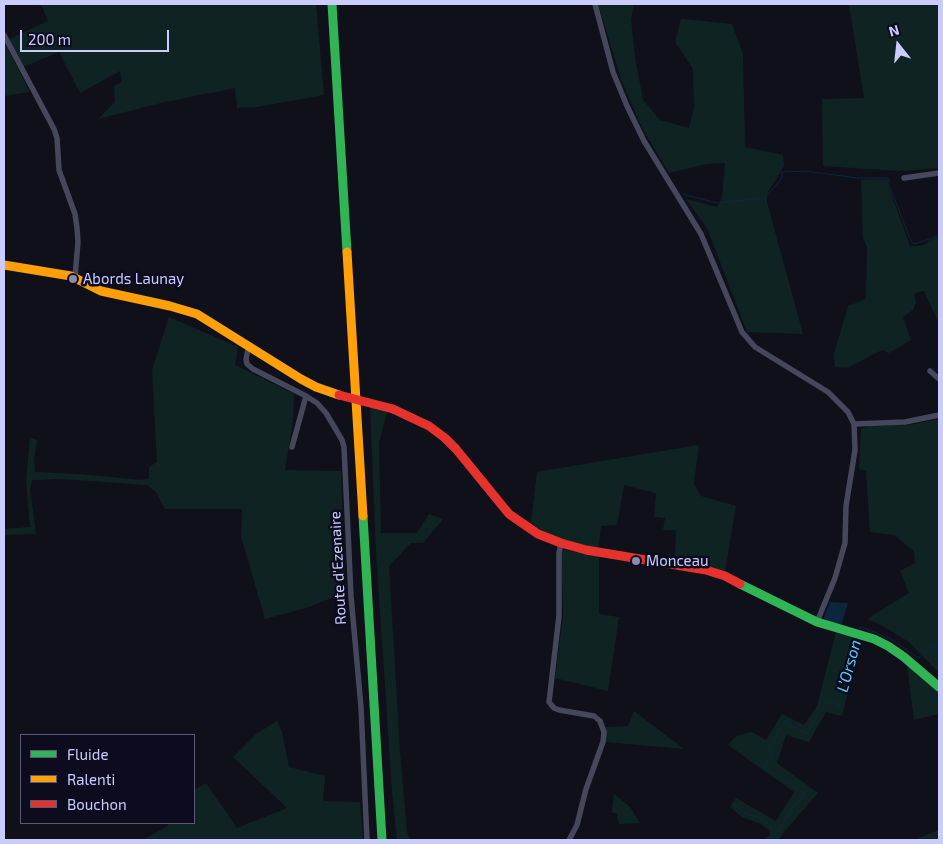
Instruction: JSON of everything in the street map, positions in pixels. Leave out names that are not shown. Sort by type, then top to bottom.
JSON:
[{"type":"main road","points":[[332,4],[382,840]]},
{"type":"main road","points":[[340,4],[390,840]]},
{"type":"main road","points":[[4,265],[75,278],[101,291],[197,314],[316,387],[393,409],[429,426],[456,449],[509,514],[538,534],[561,544],[586,550],[706,570],[725,576],[817,622],[874,639],[896,651],[939,687]]},
{"type":"street","points":[[595,4],[614,72],[627,106],[644,141],[701,234],[742,332],[755,347],[828,392],[848,412],[854,424],[855,450],[846,506],[846,543],[835,578],[817,622]]},
{"type":"street","points":[[4,35],[57,138],[59,170],[75,214],[77,228],[75,278]]},
{"type":"street","points":[[904,178],[939,173]]},
{"type":"street","name":"Route d'Ezenaire","points":[[249,345],[246,359],[247,364],[317,403],[338,432],[344,447],[351,596],[361,707],[367,840]]},
{"type":"street","points":[[930,371],[939,379]]},
{"type":"street","points":[[292,447],[306,396]]},
{"type":"street","points":[[854,424],[905,422],[939,415]]},
{"type":"street","points":[[561,544],[559,553],[559,616],[556,655],[549,702],[558,710],[594,716],[600,721],[604,732],[603,742],[586,790],[577,825],[569,840]]},
{"type":"green space","points":[[41,4],[316,4],[324,95],[257,107],[237,108],[235,88],[165,102],[98,119],[115,102],[114,86],[122,82],[120,71],[80,93],[59,52],[23,67],[9,39],[48,21]]},
{"type":"green space","points":[[598,4],[634,4],[631,19],[635,57],[643,100],[660,120],[689,128],[694,107],[693,69],[675,42],[681,19],[732,24],[743,54],[745,147],[783,155],[784,166],[767,194],[767,202],[803,334],[747,332],[707,228],[686,199],[717,207],[722,198],[725,163],[706,164],[669,173],[641,126],[621,79]]},
{"type":"green space","points":[[849,4],[937,4],[939,12],[939,168],[902,171],[823,166],[822,99],[864,98]]},
{"type":"green space","points":[[4,42],[30,92],[4,96]]},
{"type":"green space","points":[[888,179],[888,185],[910,246],[927,244],[928,241],[939,237],[939,324],[924,291],[918,292],[914,294],[916,302],[913,310],[903,317],[911,340],[889,353],[882,350],[847,368],[835,367],[834,354],[848,306],[866,299],[867,247],[863,238],[861,180]]},
{"type":"green space","points":[[169,317],[238,347],[235,365],[294,394],[293,421],[285,470],[341,471],[345,588],[339,595],[306,608],[265,619],[241,536],[242,509],[165,509],[156,492],[147,485],[62,479],[32,480],[30,489],[36,534],[4,535],[4,529],[30,527],[26,481],[30,437],[37,440],[34,460],[35,472],[142,480],[149,478],[149,467],[157,462],[152,370]]},
{"type":"green space","points":[[370,407],[387,412],[379,443],[381,533],[417,533],[429,514],[443,519],[423,543],[411,543],[389,566],[400,752],[407,832],[410,840],[397,840],[392,791],[376,552]]},
{"type":"green space","points":[[939,419],[939,673],[909,642],[883,626],[867,619],[909,593],[900,571],[915,563],[914,551],[894,535],[870,532],[866,471],[859,469],[861,429],[869,426],[910,425]]},
{"type":"green space","points":[[699,445],[694,483],[701,496],[736,506],[725,572],[675,560],[676,530],[663,530],[665,518],[654,517],[656,493],[624,485],[617,525],[601,526],[598,550],[574,544],[545,533],[531,522],[537,472]]},
{"type":"green space","points":[[565,550],[599,556],[599,614],[619,617],[608,691],[555,678],[563,617],[561,552]]},
{"type":"green space","points":[[836,632],[861,639],[842,716],[826,712],[809,742],[786,735],[777,763],[818,793],[779,840],[763,840],[770,835],[769,830],[761,824],[742,817],[730,807],[736,798],[776,821],[794,792],[728,745],[736,736],[752,732],[766,740],[782,714],[804,725],[817,706]]},
{"type":"green space","points":[[907,664],[939,692],[939,714],[914,720]]},
{"type":"green space","points":[[634,711],[684,749],[606,742],[605,727],[628,726]]},
{"type":"green space","points":[[277,721],[282,732],[289,767],[325,776],[323,801],[360,802],[363,840],[143,840],[168,826],[168,824],[195,824],[195,789],[206,783],[237,828],[287,808],[233,757],[256,734]]},
{"type":"green space","points":[[614,794],[630,807],[640,823],[619,824],[617,814],[612,812]]},
{"type":"green space","points":[[939,830],[939,840],[914,840]]},
{"type":"water","points":[[830,602],[848,603],[841,626],[825,621],[824,617]]},
{"type":"waterway","points":[[682,194],[717,203],[765,198],[782,178],[782,172],[804,171],[858,178],[889,178],[889,185],[911,241],[914,244],[939,236]]},
{"type":"waterway","name":"L’Orson","points":[[859,630],[860,627],[867,629],[893,640],[918,658],[929,649],[939,645]]},
{"type":"waterway","name":"L’Orson","points":[[770,840],[775,836],[790,811],[804,793],[764,767],[772,755],[769,750],[784,721],[807,734],[827,699],[839,707],[855,638]]},
{"type":"waterway","points":[[733,804],[744,813],[769,824],[775,834]]},
{"type":"traffic: fast","points":[[332,4],[347,252]]},
{"type":"traffic: fast","points":[[363,516],[382,840]]},
{"type":"traffic: fast","points":[[740,584],[817,622],[874,639],[888,646],[939,687]]},
{"type":"traffic: slow","points":[[347,252],[363,516]]},
{"type":"traffic: slow","points":[[4,265],[71,276],[101,291],[197,314],[301,379],[316,387],[339,395]]},
{"type":"traffic: jam","points":[[339,395],[393,409]]},
{"type":"traffic: jam","points":[[393,409],[429,426],[445,438],[509,514],[538,534],[586,550],[706,570],[725,576],[740,584]]},
{"type":"place","name":"Abords Launay","points":[[73,279]]},
{"type":"place","name":"Monceau","points":[[636,561]]}]
